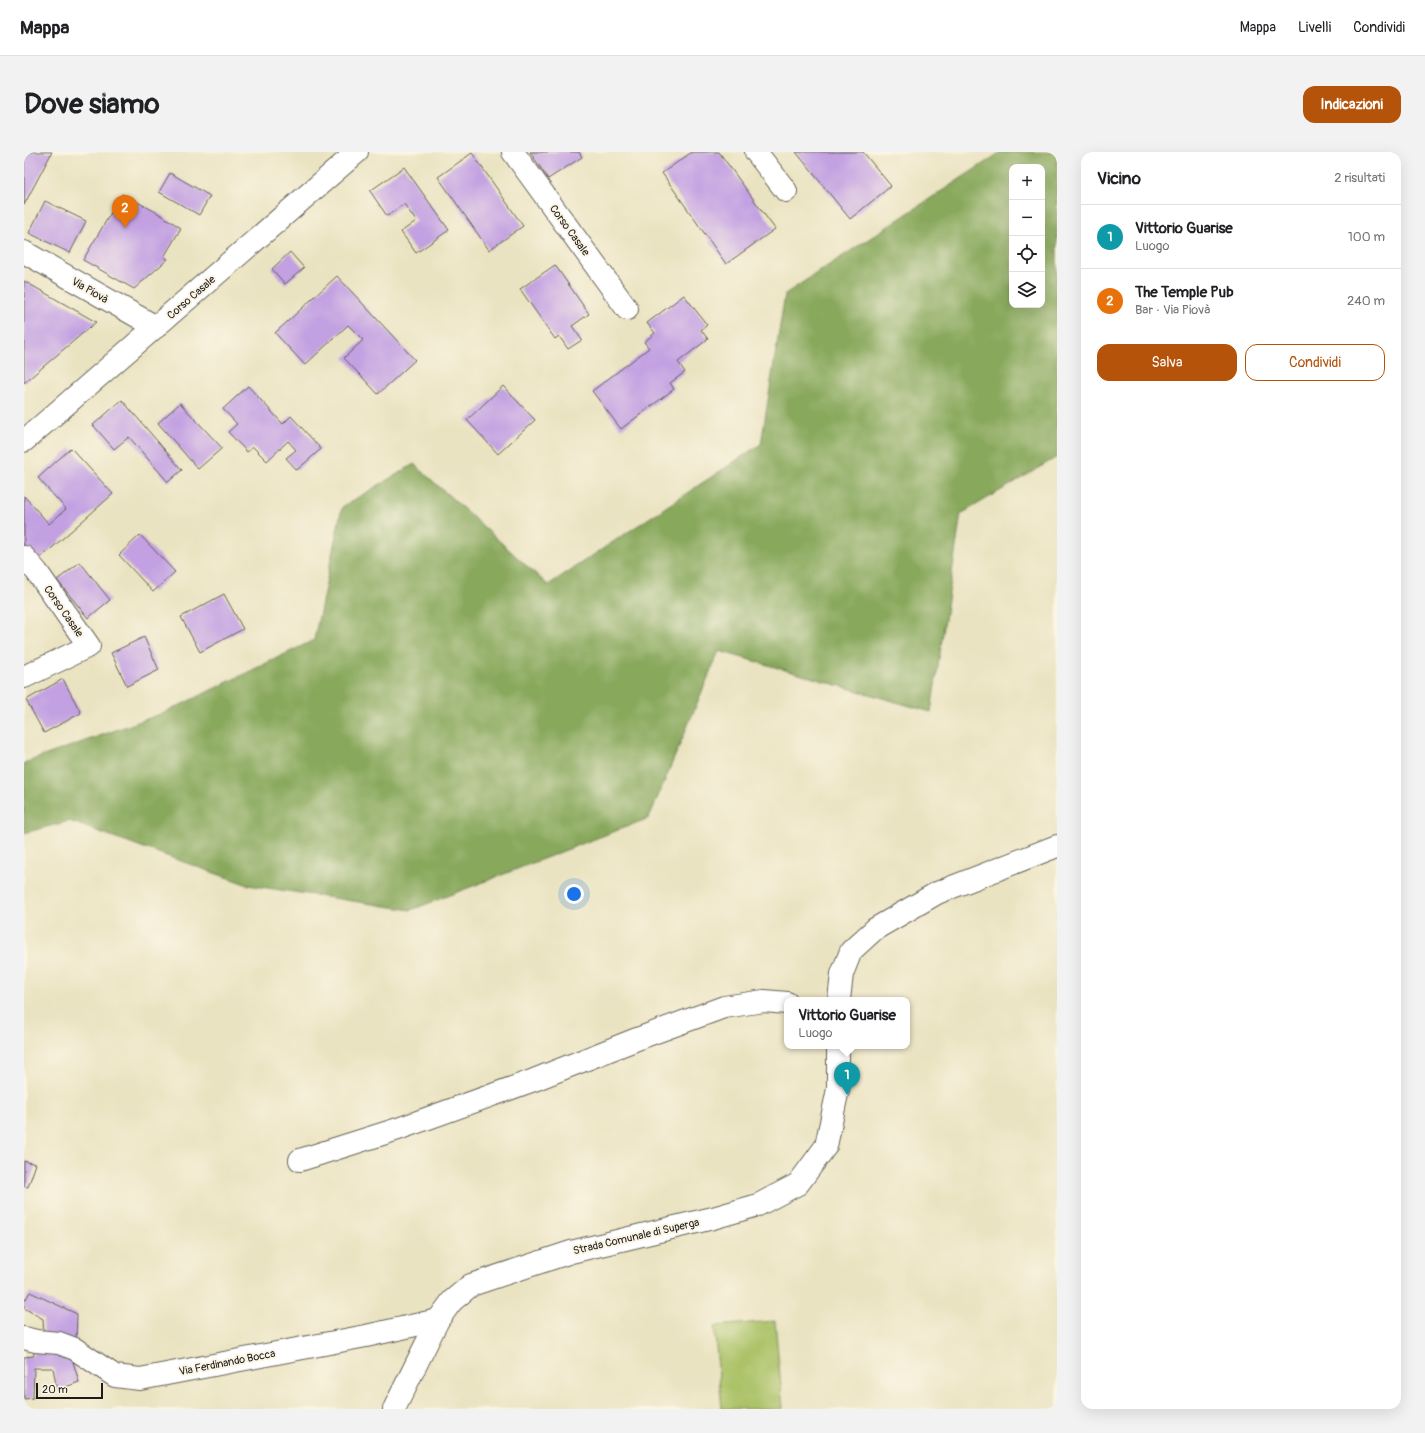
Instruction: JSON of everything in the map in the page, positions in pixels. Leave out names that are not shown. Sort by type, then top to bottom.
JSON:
[{"type":"street","name":"Corso Casale","points":[[24,441],[357,152]]},
{"type":"street","name":"Corso Casale","points":[[513,152],[627,309]]},
{"type":"street","points":[[756,152],[786,191]]},
{"type":"street","name":"Via Piovà","points":[[24,252],[156,327]]},
{"type":"street","name":"Corso Casale","points":[[24,557],[37,572],[89,646],[24,677]]},
{"type":"street","points":[[839,997],[842,974],[851,951],[875,929],[937,893],[1057,846]]},
{"type":"street","points":[[300,1160],[412,1124],[534,1080],[637,1039],[724,1007],[764,1001],[784,1003]]},
{"type":"street","name":"Strada Comunale di Superga","points":[[394,1409],[438,1320],[452,1301],[471,1285],[571,1252],[713,1218],[758,1205],[798,1184],[826,1146],[838,1089],[838,1049]]},
{"type":"street","name":"Via Ferdinando Bocca","points":[[24,1338],[59,1343],[75,1349],[116,1376],[140,1379],[366,1336],[438,1320]]},
{"type":"green space","points":[[1001,152],[1057,152],[1057,457],[961,514],[931,712],[719,651],[649,818],[411,910],[248,885],[69,821],[24,833],[24,763],[166,712],[314,640],[342,507],[414,464],[548,585],[761,444],[785,294]]},
{"type":"green space","points":[[775,1321],[783,1409],[722,1409],[714,1326]]},
{"type":"building","points":[[24,152],[52,152],[24,205]]},
{"type":"building","points":[[530,152],[579,152],[582,157],[548,179]]},
{"type":"building","points":[[692,152],[719,152],[775,229],[726,264],[662,173]]},
{"type":"building","points":[[796,152],[863,152],[891,186],[850,219]]},
{"type":"building","points":[[472,153],[523,226],[489,250],[438,177]]},
{"type":"building","points":[[404,167],[449,230],[416,253],[401,232],[416,221],[404,204],[387,216],[370,191]]},
{"type":"building","points":[[170,173],[210,196],[199,215],[159,192]]},
{"type":"building","points":[[122,194],[158,213],[181,228],[164,257],[168,259],[134,289],[83,260]]},
{"type":"building","points":[[45,201],[86,221],[70,253],[29,233]]},
{"type":"building","points":[[290,252],[304,268],[285,284],[272,269]]},
{"type":"building","points":[[555,265],[589,314],[572,326],[582,340],[568,349],[559,336],[555,339],[520,289]]},
{"type":"building","points":[[337,276],[415,360],[378,394],[344,358],[363,340],[348,325],[305,365],[275,333]]},
{"type":"building","points":[[24,281],[96,322],[24,383]]},
{"type":"building","points":[[684,295],[707,325],[701,330],[708,339],[678,362],[685,372],[670,383],[674,389],[621,429],[592,391],[649,348],[644,342],[655,333],[647,323]]},
{"type":"building","points":[[248,386],[283,424],[291,416],[321,449],[297,470],[286,458],[296,450],[288,441],[267,461],[253,447],[247,452],[228,432],[237,424],[223,409]]},
{"type":"building","points":[[503,386],[535,420],[498,454],[467,420]]},
{"type":"building","points":[[122,400],[182,470],[168,482],[129,437],[114,449],[93,425]]},
{"type":"building","points":[[180,403],[222,448],[198,469],[158,423]]},
{"type":"building","points":[[71,448],[113,494],[36,562],[24,548],[24,496],[49,524],[66,509],[38,478]]},
{"type":"building","points":[[140,535],[175,572],[153,592],[119,555]]},
{"type":"building","points":[[80,562],[110,600],[88,618],[57,580]]},
{"type":"building","points":[[224,594],[243,629],[200,652],[181,617]]},
{"type":"building","points":[[144,637],[159,670],[127,686],[111,653]]},
{"type":"building","points":[[63,679],[81,713],[44,733],[26,700]]},
{"type":"building","points":[[24,1161],[36,1164],[28,1187],[24,1186]]},
{"type":"building","points":[[30,1292],[77,1314],[76,1340],[44,1339],[43,1319],[24,1308],[24,1302]]},
{"type":"building","points":[[33,1343],[53,1344],[54,1354],[71,1355],[79,1382],[57,1390],[53,1368],[34,1368],[33,1398],[24,1399],[24,1357],[34,1356]]},
{"type":"place","name":"The Temple Pub","points":[[125,228]]},
{"type":"place","name":"Vittorio Guarise","points":[[847,1095]]}]
